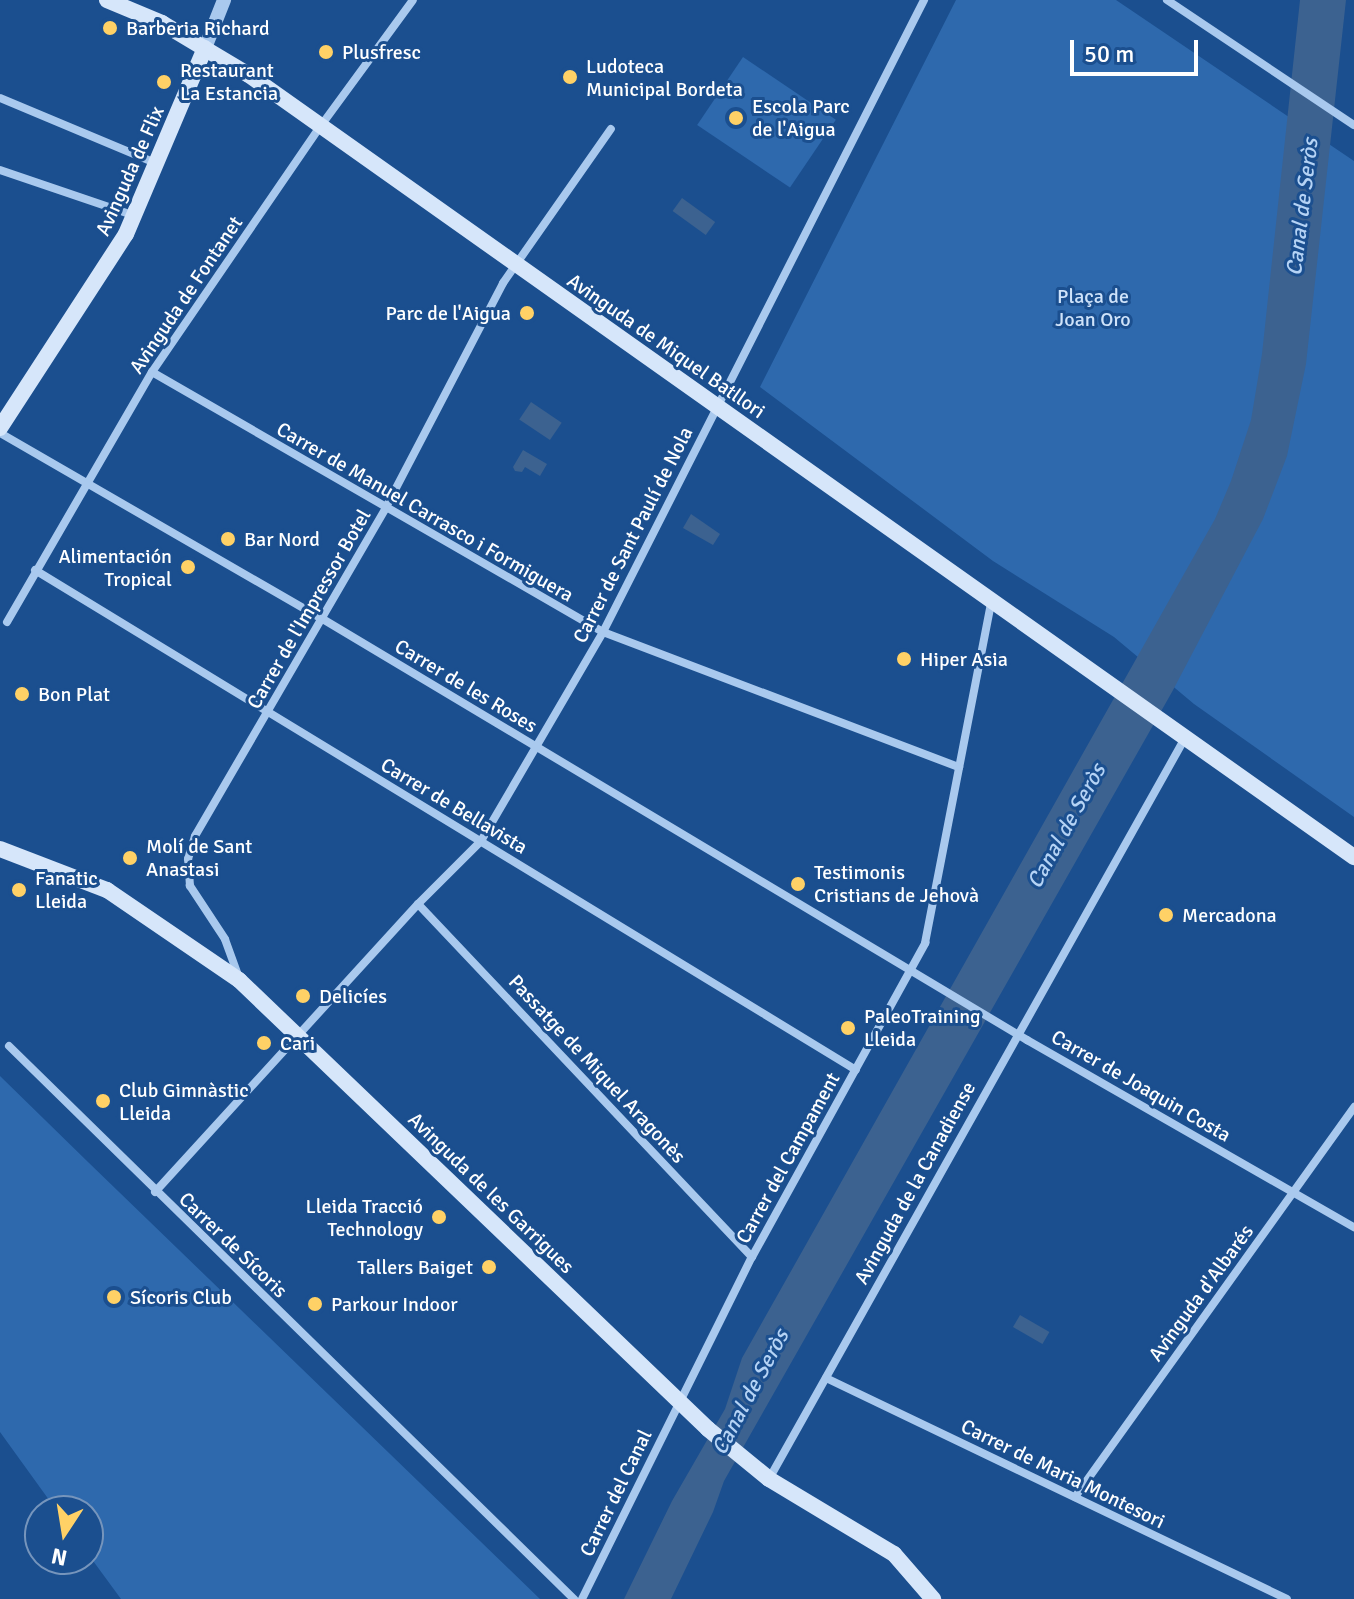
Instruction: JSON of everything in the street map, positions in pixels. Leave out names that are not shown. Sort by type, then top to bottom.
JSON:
[{"type":"main road","name":"Avinguda de Miquel Batllori","points":[[107,0],[162,23],[205,48],[1185,738]]},
{"type":"main road","name":"Avinguda de Flix","points":[[0,431],[135,216],[205,48]]},
{"type":"main road","points":[[1185,738],[1354,857]]},
{"type":"main road","name":"Avinguda de les Garrigues","points":[[0,849],[107,890],[239,980],[708,1429],[769,1479],[894,1554],[933,1599]]},
{"type":"street","name":"Avinguda de Flix","points":[[205,48],[224,0]]},
{"type":"street","name":"Avinguda de Fontanet","points":[[7,622],[152,372],[320,127],[413,0]]},
{"type":"street","name":"Carrer de Sant Paulí de Nola","points":[[155,1192],[300,1037],[418,904],[481,841],[603,632],[715,406],[924,0]]},
{"type":"street","points":[[1167,0],[1354,125]]},
{"type":"street","points":[[0,98],[158,164]]},
{"type":"street","name":"Carrer de l'Impressor Botel","points":[[239,980],[225,939],[190,886],[188,859],[195,836],[385,509],[503,283],[611,129]]},
{"type":"street","points":[[0,170],[135,216]]},
{"type":"street","name":"Carrer de Manuel Carrasco i Formiguera","points":[[152,372],[603,632],[959,767]]},
{"type":"street","name":"Carrer de les Roses","points":[[0,431],[86,485],[321,618],[913,969]]},
{"type":"street","name":"Carrer de Bellavista","points":[[35,570],[856,1070]]},
{"type":"street","name":"Carrer del Campament","points":[[680,1402],[752,1257],[925,943],[991,603]]},
{"type":"street","name":"Avinguda de la Canadiense","points":[[769,1479],[1185,738]]},
{"type":"street","name":"Passatge de Miquel Aragonès","points":[[418,904],[752,1257]]},
{"type":"street","name":"Carrer de Joaquin Costa","points":[[913,969],[1017,1033],[1354,1227]]},
{"type":"street","name":"Carrer de Sícoris","points":[[9,1046],[574,1599]]},
{"type":"street","name":"Avinguda d'Albarés","points":[[1075,1497],[1354,1107]]},
{"type":"street","name":"Carrer de Maria Montesori","points":[[826,1378],[1287,1599]]},
{"type":"street","name":"Carrer del Canal","points":[[582,1599],[680,1402]]},
{"type":"green space","name":"Plaça de Joan Oro","points":[[956,0],[1116,0],[1354,161],[1354,817],[1194,704],[1114,637],[993,561],[760,387]]},
{"type":"green space","points":[[743,57],[836,120],[790,188],[697,125]]},
{"type":"green space","name":"Sícoris Club","points":[[0,1076],[540,1599],[121,1599],[103,1575],[104,1495],[45,1495],[0,1432]]},
{"type":"water","name":"Canal de Seròs","points":[[1300,0],[1346,0],[1306,364],[1287,456],[1263,519],[1172,692],[724,1481],[713,1512],[671,1599],[624,1599],[672,1501],[725,1409],[742,1358],[1215,519],[1251,420],[1262,354]]},
{"type":"water","points":[[682,198],[715,222],[706,235],[673,211]]},
{"type":"water","points":[[531,402],[562,423],[550,440],[519,419]]},
{"type":"water","points":[[523,450],[547,464],[540,476],[525,467],[522,472],[515,471],[513,467]]},
{"type":"water","points":[[691,514],[720,534],[713,545],[683,528]]},
{"type":"water","points":[[1020,1315],[1049,1332],[1042,1344],[1013,1327]]},
{"type":"place","name":"Barberia Richard","points":[[110,28]]},
{"type":"place","name":"Plusfresc","points":[[326,52]]},
{"type":"place","name":"Ludoteca Municipal Bordeta","points":[[570,77]]},
{"type":"place","name":"Restaurant La Estancia","points":[[164,82]]},
{"type":"place","name":"Escola Parc de l'Aigua","points":[[736,118]]},
{"type":"place","name":"Parc de l'Aigua","points":[[527,313]]},
{"type":"place","name":"Bar Nord","points":[[228,539]]},
{"type":"place","name":"Alimentación Tropical","points":[[188,567]]},
{"type":"place","name":"Hiper Asia","points":[[904,659]]},
{"type":"place","name":"Bon Plat","points":[[22,694]]},
{"type":"place","name":"Molí de Sant Anastasi","points":[[130,858]]},
{"type":"place","name":"Testimonis Cristians de Jehovà","points":[[798,884]]},
{"type":"place","name":"Fanatic Lleida","points":[[19,890]]},
{"type":"place","name":"Mercadona","points":[[1166,915]]},
{"type":"place","name":"Delicíes","points":[[303,996]]},
{"type":"place","name":"PaleoTraining Lleida","points":[[848,1028]]},
{"type":"place","name":"Cari","points":[[264,1043]]},
{"type":"place","name":"Club Gimnàstic Lleida","points":[[103,1101]]},
{"type":"place","name":"Lleida Tracció Technology","points":[[439,1217]]},
{"type":"place","name":"Tallers Baiget","points":[[489,1267]]},
{"type":"place","name":"Sícoris Club","points":[[114,1297]]},
{"type":"place","name":"Parkour Indoor","points":[[315,1304]]}]
